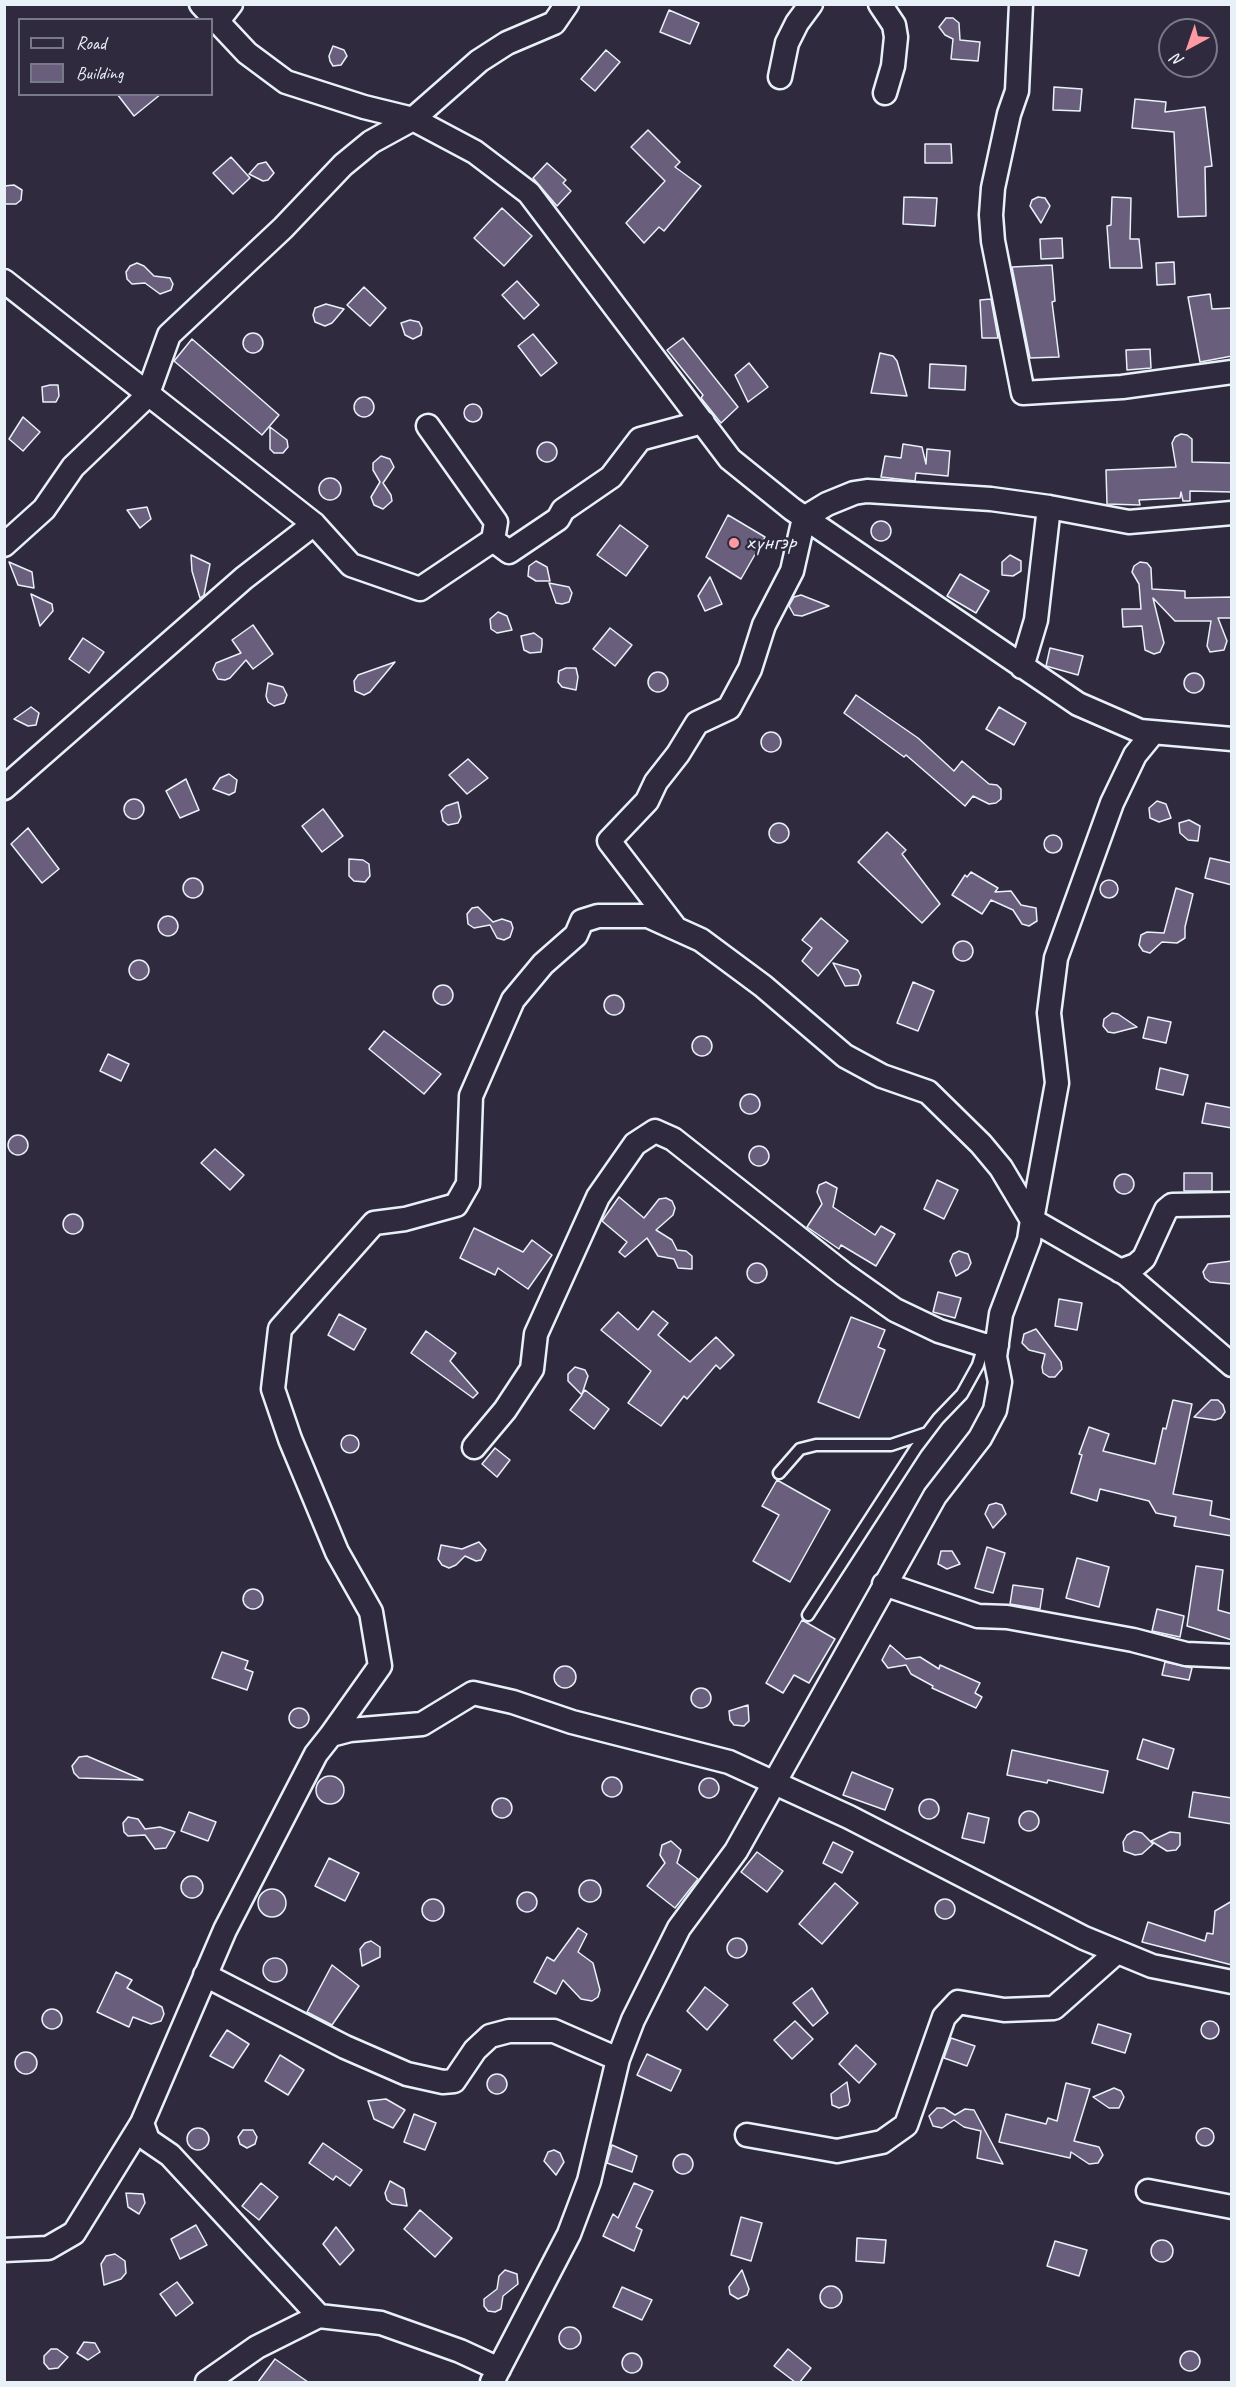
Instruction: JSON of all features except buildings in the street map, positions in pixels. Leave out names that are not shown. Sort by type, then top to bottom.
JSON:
[{"type":"street","points":[[201,4],[259,64],[286,82],[364,107],[413,119],[475,152],[529,194],[730,459],[804,518],[1078,704],[1140,731],[1232,739]]},
{"type":"street","points":[[217,22],[231,4]]},
{"type":"street","points":[[4,545],[44,509],[73,467],[147,396],[168,335],[283,228],[343,165],[371,142],[413,119],[479,61],[507,43],[554,23],[567,4]]},
{"type":"street","points":[[780,77],[787,43],[797,22],[812,4]]},
{"type":"street","points":[[880,4],[894,25],[896,37],[893,66],[885,93]]},
{"type":"street","points":[[1021,4],[1017,91],[1008,114],[993,188],[991,215],[993,241],[1023,393],[1122,387],[1232,372]]},
{"type":"street","points":[[4,281],[147,396],[314,525],[351,565],[420,589],[493,540],[496,522],[428,426]]},
{"type":"street","points":[[493,540],[510,552],[558,519],[563,510],[611,477],[640,439],[703,422]]},
{"type":"street","points":[[677,930],[609,842],[642,808],[656,782],[678,754],[697,723],[729,708],[750,669],[764,626],[792,571],[804,518],[827,504],[860,492],[991,499],[1129,522],[1232,513]]},
{"type":"street","points":[[1022,667],[1036,620],[1049,507]]},
{"type":"street","points":[[4,788],[244,578],[314,525]]},
{"type":"street","points":[[207,2382],[257,2348],[320,2316],[381,2323],[460,2351],[495,2376],[550,2275],[573,2223],[589,2181],[618,2059],[633,2020],[680,1928],[736,1851],[777,1782],[934,1496],[980,1438],[998,1403],[1000,1382],[990,1345],[1029,1240],[1058,1083],[1049,1013],[1056,958],[1112,803],[1135,755],[1153,733]]},
{"type":"street","points":[[4,2250],[48,2248],[74,2233],[142,2123],[225,1930],[316,1755],[380,1666],[371,1612],[337,1552],[290,1439],[273,1389],[280,1329],[374,1223],[405,1219],[456,1205],[468,1184],[471,1096],[513,1000],[543,964],[576,935],[582,921],[598,915],[648,916],[677,930],[716,950],[845,1056],[882,1076],[928,1092],[1001,1168],[1032,1220],[1120,1271],[1232,1365]]},
{"type":"street","points":[[474,1447],[505,1410],[532,1369],[536,1334],[598,1197],[635,1144],[655,1131],[673,1139],[844,1274],[895,1310],[939,1330],[990,1345]]},
{"type":"street","points":[[1120,1271],[1128,1269],[1144,1258],[1166,1210],[1172,1205],[1232,1204]]},
{"type":"street","points":[[884,1584],[978,1616],[1007,1617],[1132,1640],[1186,1654],[1232,1656]]},
{"type":"street","points":[[331,1734],[350,1730],[422,1724],[473,1694],[513,1702],[572,1722],[729,1762],[777,1782],[1084,1938],[1152,1966],[1232,1982]]},
{"type":"street","points":[[747,2135],[837,2151],[882,2142],[906,2125],[944,2017],[958,2002],[1004,2010],[1054,2008],[1117,1952]]},
{"type":"street","points":[[206,1976],[407,2074],[443,2082],[454,2081],[475,2050],[490,2036],[509,2031],[554,2031],[618,2059]]},
{"type":"street","points":[[142,2123],[148,2140],[170,2155],[320,2316]]},
{"type":"street","points":[[1148,2191],[1232,2207]]},
{"type":"lane","points":[[808,1615],[927,1433],[962,1394],[990,1345]]},
{"type":"lane","points":[[779,1473],[800,1449],[816,1445],[891,1444],[927,1433]]},
{"type":"place","name":"хүнгэр","points":[[734,543]]}]
